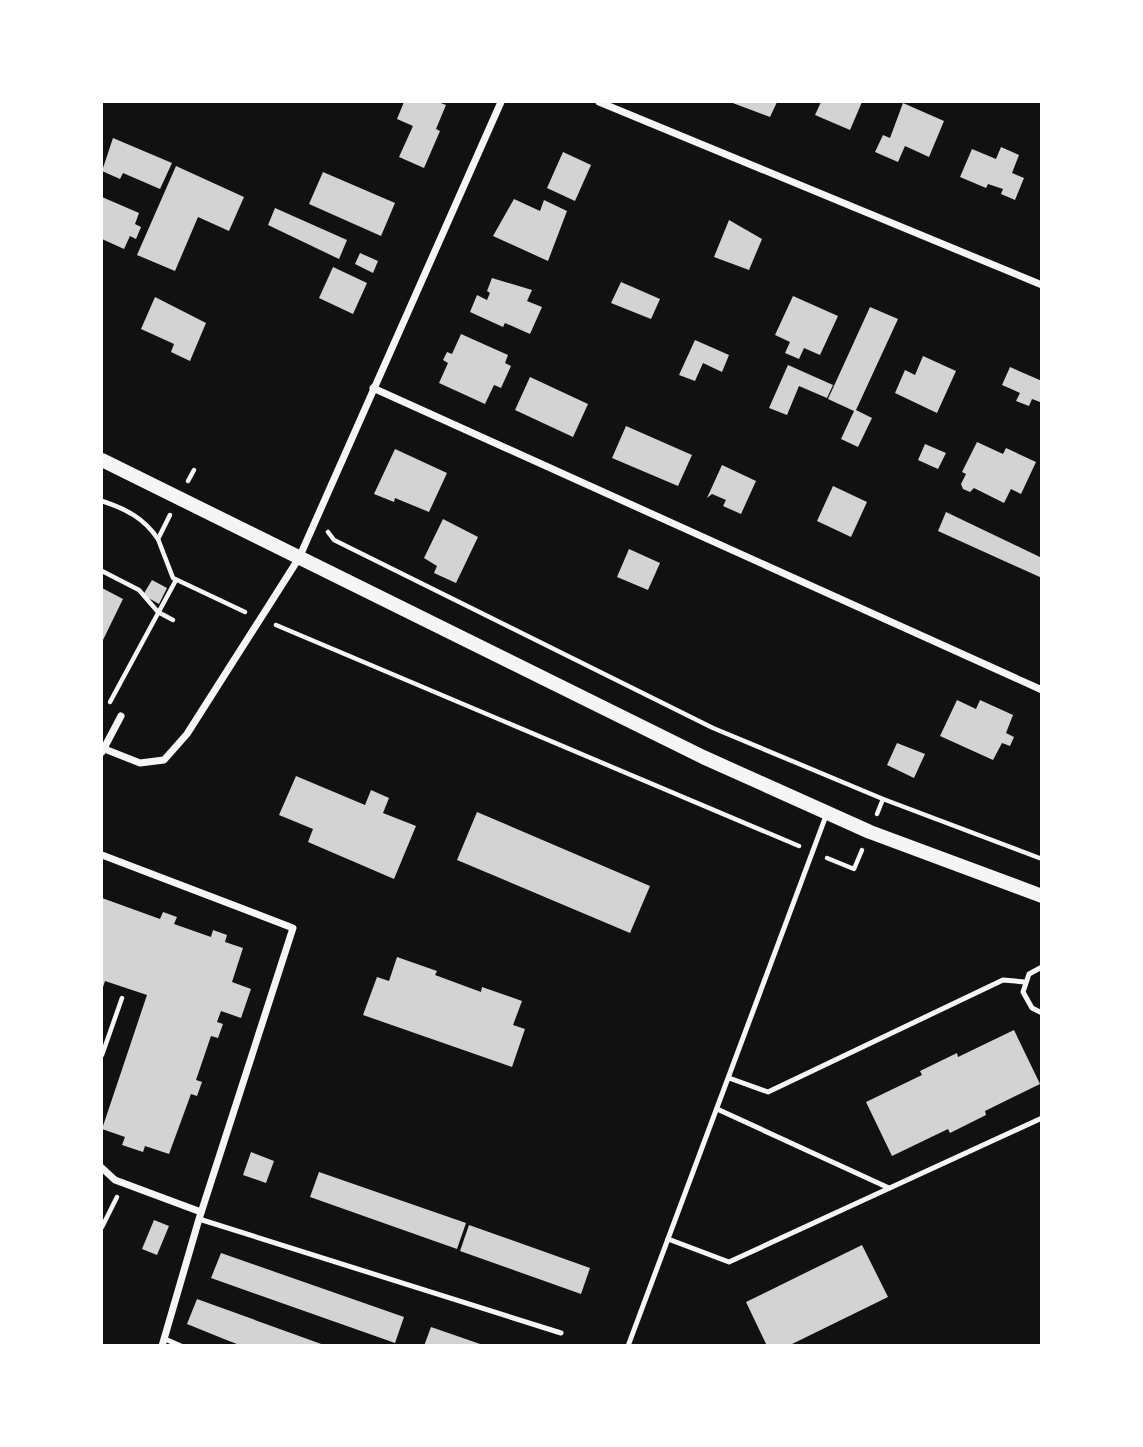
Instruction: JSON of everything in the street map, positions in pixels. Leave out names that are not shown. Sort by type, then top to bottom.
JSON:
[{"type":"main road","points":[[102,460],[703,757],[827,813],[1041,896]]},
{"type":"street","points":[[121,716],[102,750],[140,763],[164,760],[187,734],[299,558],[501,102]]},
{"type":"street","points":[[599,102],[1041,285]]},
{"type":"street","points":[[373,388],[1041,690]]},
{"type":"street","points":[[102,855],[293,928],[200,1215],[164,1342]]},
{"type":"street","points":[[102,1168],[122,1182],[200,1215]]},
{"type":"lane","points":[[628,1346],[827,813]]},
{"type":"lane","points":[[1041,967],[1029,974],[1025,982],[1026,1001],[1041,1013]]},
{"type":"lane","points":[[729,1078],[768,1092],[1003,980],[1025,982]]},
{"type":"lane","points":[[717,1109],[889,1188]]},
{"type":"lane","points":[[668,1239],[729,1262],[1041,1118]]},
{"type":"lane","points":[[200,1215],[561,1333]]},
{"type":"lane","points":[[164,1342],[181,1346]]},
{"type":"path","points":[[187,483],[194,470]]},
{"type":"path","points":[[102,501],[133,514],[148,524],[158,539],[176,580],[249,613]]},
{"type":"path","points":[[158,539],[171,514]]},
{"type":"path","points":[[329,524],[328,531],[334,540],[713,727],[883,799],[1041,859]]},
{"type":"path","points":[[102,571],[139,590],[158,612],[173,620]]},
{"type":"path","points":[[109,705],[176,580]]},
{"type":"path","points":[[275,624],[854,869],[863,847]]},
{"type":"path","points":[[877,814],[883,799]]},
{"type":"path","points":[[102,1055],[122,998]]},
{"type":"path","points":[[102,1227],[111,1213],[122,1182]]},
{"type":"building","points":[[404,102],[438,102],[446,105],[436,129],[440,131],[424,168],[399,157],[413,126],[397,119]]},
{"type":"building","points":[[730,102],[777,102],[770,117]]},
{"type":"building","points":[[821,102],[862,102],[850,130],[815,115]]},
{"type":"building","points":[[903,103],[944,121],[929,157],[905,146],[898,162],[875,152],[883,135],[890,138]]},
{"type":"building","points":[[113,138],[172,163],[160,189],[123,173],[120,179],[102,171]]},
{"type":"building","points":[[1001,147],[1019,155],[1012,173],[1024,178],[1015,200],[1001,194],[1003,189],[988,184],[986,188],[960,177],[972,149],[996,159]]},
{"type":"building","points":[[563,152],[591,165],[575,201],[547,188]]},
{"type":"building","points":[[176,166],[244,197],[229,231],[198,217],[175,271],[137,255]]},
{"type":"building","points":[[323,172],[395,203],[381,236],[309,204]]},
{"type":"building","points":[[102,197],[139,213],[135,224],[141,227],[136,239],[130,236],[124,249],[102,239]]},
{"type":"building","points":[[514,199],[540,211],[544,200],[567,211],[548,261],[493,236]]},
{"type":"building","points":[[275,208],[347,240],[339,259],[268,225]]},
{"type":"building","points":[[729,220],[762,239],[749,270],[714,257]]},
{"type":"building","points":[[360,253],[378,261],[373,273],[355,264]]},
{"type":"building","points":[[333,267],[367,283],[353,314],[319,298]]},
{"type":"building","points":[[492,278],[532,290],[527,301],[542,307],[530,334],[505,323],[503,327],[470,312],[477,295],[487,300]]},
{"type":"building","points":[[621,282],[660,299],[651,319],[611,303]]},
{"type":"building","points":[[793,296],[838,316],[820,355],[804,348],[799,359],[785,353],[790,342],[775,335]]},
{"type":"building","points":[[155,297],[206,323],[190,361],[171,352],[174,344],[141,329]]},
{"type":"building","points":[[870,307],[898,319],[856,410],[872,418],[858,447],[841,439],[854,411],[828,399]]},
{"type":"building","points":[[461,334],[508,355],[505,363],[511,366],[501,388],[494,385],[485,404],[439,383],[448,363],[443,360],[447,352],[452,354]]},
{"type":"building","points":[[695,340],[729,355],[722,372],[703,363],[695,381],[679,375]]},
{"type":"building","points":[[923,356],[956,371],[937,413],[895,393],[905,370],[915,375]]},
{"type":"building","points":[[788,365],[833,385],[827,398],[799,386],[787,415],[769,408]]},
{"type":"building","points":[[1010,367],[1042,381],[1040,402],[1032,399],[1029,406],[1016,401],[1020,393],[1002,385]]},
{"type":"building","points":[[530,377],[588,404],[573,437],[515,410]]},
{"type":"building","points":[[626,426],[692,455],[678,486],[612,458]]},
{"type":"building","points":[[977,442],[1003,454],[1006,448],[1036,462],[1021,494],[1011,489],[1004,503],[974,488],[970,492],[963,489],[961,484],[966,474],[962,472]]},
{"type":"building","points":[[925,444],[946,453],[938,469],[918,460]]},
{"type":"building","points":[[395,449],[447,473],[429,512],[395,498],[394,502],[374,494]]},
{"type":"building","points":[[722,465],[756,481],[741,514],[723,506],[726,500],[712,494],[707,498]]},
{"type":"building","points":[[833,486],[867,502],[851,537],[817,521]]},
{"type":"building","points":[[946,512],[1042,558],[1042,578],[938,531]]},
{"type":"building","points":[[443,519],[478,537],[456,583],[434,573],[437,566],[424,558]]},
{"type":"building","points":[[629,549],[660,563],[648,590],[617,577]]},
{"type":"building","points":[[152,580],[167,588],[159,604],[143,595]]},
{"type":"building","points":[[102,588],[123,599],[102,642]]},
{"type":"building","points":[[957,700],[976,709],[980,700],[1013,715],[1006,733],[1014,737],[1010,746],[1002,743],[993,760],[940,736]]},
{"type":"building","points":[[897,743],[925,754],[914,778],[887,765]]},
{"type":"building","points":[[296,776],[365,805],[371,790],[389,798],[383,813],[416,826],[394,879],[308,842],[313,829],[279,815]]},
{"type":"building","points":[[477,812],[650,886],[630,933],[457,860]]},
{"type":"building","points":[[102,898],[160,919],[163,912],[177,917],[174,924],[211,937],[213,930],[227,935],[225,942],[243,948],[232,982],[251,989],[241,1018],[221,1011],[217,1022],[223,1024],[218,1038],[211,1036],[196,1080],[202,1082],[197,1096],[191,1094],[169,1154],[145,1146],[143,1152],[122,1145],[125,1137],[102,1129],[147,995],[105,981],[102,990]]},
{"type":"building","points":[[397,957],[437,971],[435,975],[481,992],[482,987],[522,1001],[513,1025],[525,1029],[512,1067],[363,1015],[377,977],[389,981]]},
{"type":"building","points":[[1014,1030],[1040,1084],[985,1111],[986,1115],[950,1133],[948,1129],[892,1156],[866,1102],[922,1075],[920,1071],[957,1053],[958,1057]]},
{"type":"building","points":[[251,1152],[274,1161],[266,1183],[243,1175]]},
{"type":"building","points":[[319,1172],[466,1223],[457,1249],[310,1197]]},
{"type":"building","points":[[154,1220],[169,1226],[157,1255],[142,1249]]},
{"type":"building","points":[[469,1225],[590,1268],[581,1294],[460,1251]]},
{"type":"building","points":[[862,1245],[888,1297],[788,1346],[767,1346],[746,1302]]},
{"type":"building","points":[[221,1253],[404,1317],[395,1343],[211,1278]]},
{"type":"building","points":[[197,1299],[324,1346],[242,1346],[187,1324]]},
{"type":"building","points":[[431,1327],[483,1345],[483,1346],[424,1346]]}]
